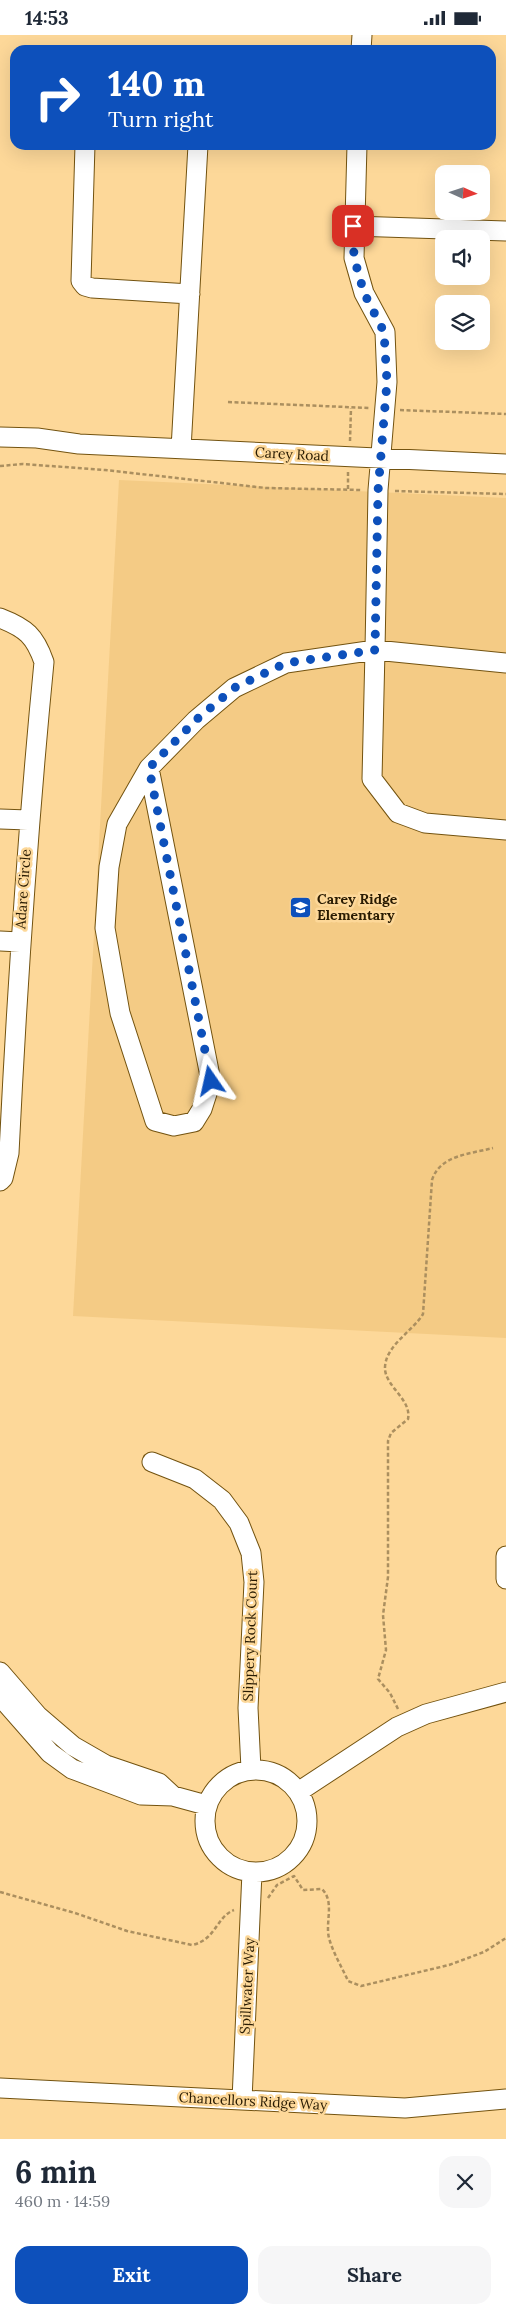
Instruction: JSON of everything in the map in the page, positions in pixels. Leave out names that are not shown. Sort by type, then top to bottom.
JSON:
[{"type":"street","points":[[86,150],[81,281],[85,286],[92,288],[190,294]]},
{"type":"street","points":[[181,449],[198,150]]},
{"type":"street","points":[[357,150],[353,226],[354,258],[364,293],[384,332],[387,382],[378,491],[372,779],[398,813],[425,823],[506,830]]},
{"type":"street","points":[[353,226],[506,231]]},
{"type":"street","name":"Carey Road","points":[[0,437],[38,438],[79,444],[506,464]]},
{"type":"street","name":"Carey Road","points":[[0,451],[79,444]]},
{"type":"street","name":"Adare Circle","points":[[0,618],[18,625],[36,640],[44,662],[28,820],[20,942],[9,963],[9,1153],[3,1178],[0,1181]]},
{"type":"street","points":[[149,768],[211,1081],[202,1109],[194,1122],[174,1126],[155,1121],[136,1069],[120,1013],[105,929],[109,867],[117,824],[149,768],[196,720],[234,688],[286,663],[375,650],[506,663]]},
{"type":"street","points":[[0,819],[28,820]]},
{"type":"street","points":[[0,941],[20,942]]},
{"type":"street","name":"Slippery Rock Court","points":[[152,1463],[195,1479],[222,1500],[239,1523],[251,1553],[254,1582],[248,1708],[251,1769]]},
{"type":"street","points":[[506,1556],[506,1579]]},
{"type":"street","points":[[0,1672],[50,1753],[80,1773],[141,1795],[172,1796],[206,1805]]},
{"type":"street","points":[[298,1792],[397,1727],[426,1714],[506,1692]]},
{"type":"street","points":[[0,1696],[27,1716],[90,1756],[106,1765],[159,1783],[172,1796]]},
{"type":"street","points":[[80,1773],[90,1756]]},
{"type":"street","points":[[251,1769],[264,1770],[278,1774],[298,1792],[305,1805],[306,1833],[300,1847],[291,1858],[280,1866],[266,1871],[252,1872],[227,1864],[213,1850],[205,1832],[206,1805],[211,1794],[228,1777],[251,1769]]},
{"type":"street","name":"Spillwater Way","points":[[242,2100],[252,1872]]},
{"type":"street","name":"Chancellors Ridge Way","points":[[0,2088],[405,2108],[506,2099]]},
{"type":"path","points":[[0,466],[23,464],[105,470],[266,488],[506,494]]},
{"type":"path","points":[[398,1709],[390,1693],[378,1679],[386,1650],[383,1622],[388,1577],[388,1441],[391,1433],[408,1419],[408,1415],[404,1404],[385,1375],[384,1365],[392,1348],[416,1326],[423,1314],[432,1180],[435,1171],[445,1162],[492,1148]]},
{"type":"path","points":[[0,1892],[75,1913],[127,1931],[192,1945],[203,1943],[231,1911],[250,1910],[265,1912],[268,1899],[277,1885],[294,1876],[303,1890],[319,1888],[325,1892],[329,1905],[328,1931],[331,1943],[348,1981],[357,1985],[366,1985],[449,1965],[484,1951],[506,1938]]},
{"type":"shaded area","name":"Carey Ridge Elementary","points":[[119,480],[506,498],[506,1338],[73,1316]]},
{"type":"place","name":"Carey Ridge Elementary","points":[[301,907]]},
{"type":"route","points":[[211,1081],[149,768],[196,720],[234,688],[286,663],[375,650],[378,491],[387,382],[384,332],[364,293],[354,258],[353,226]]}]
